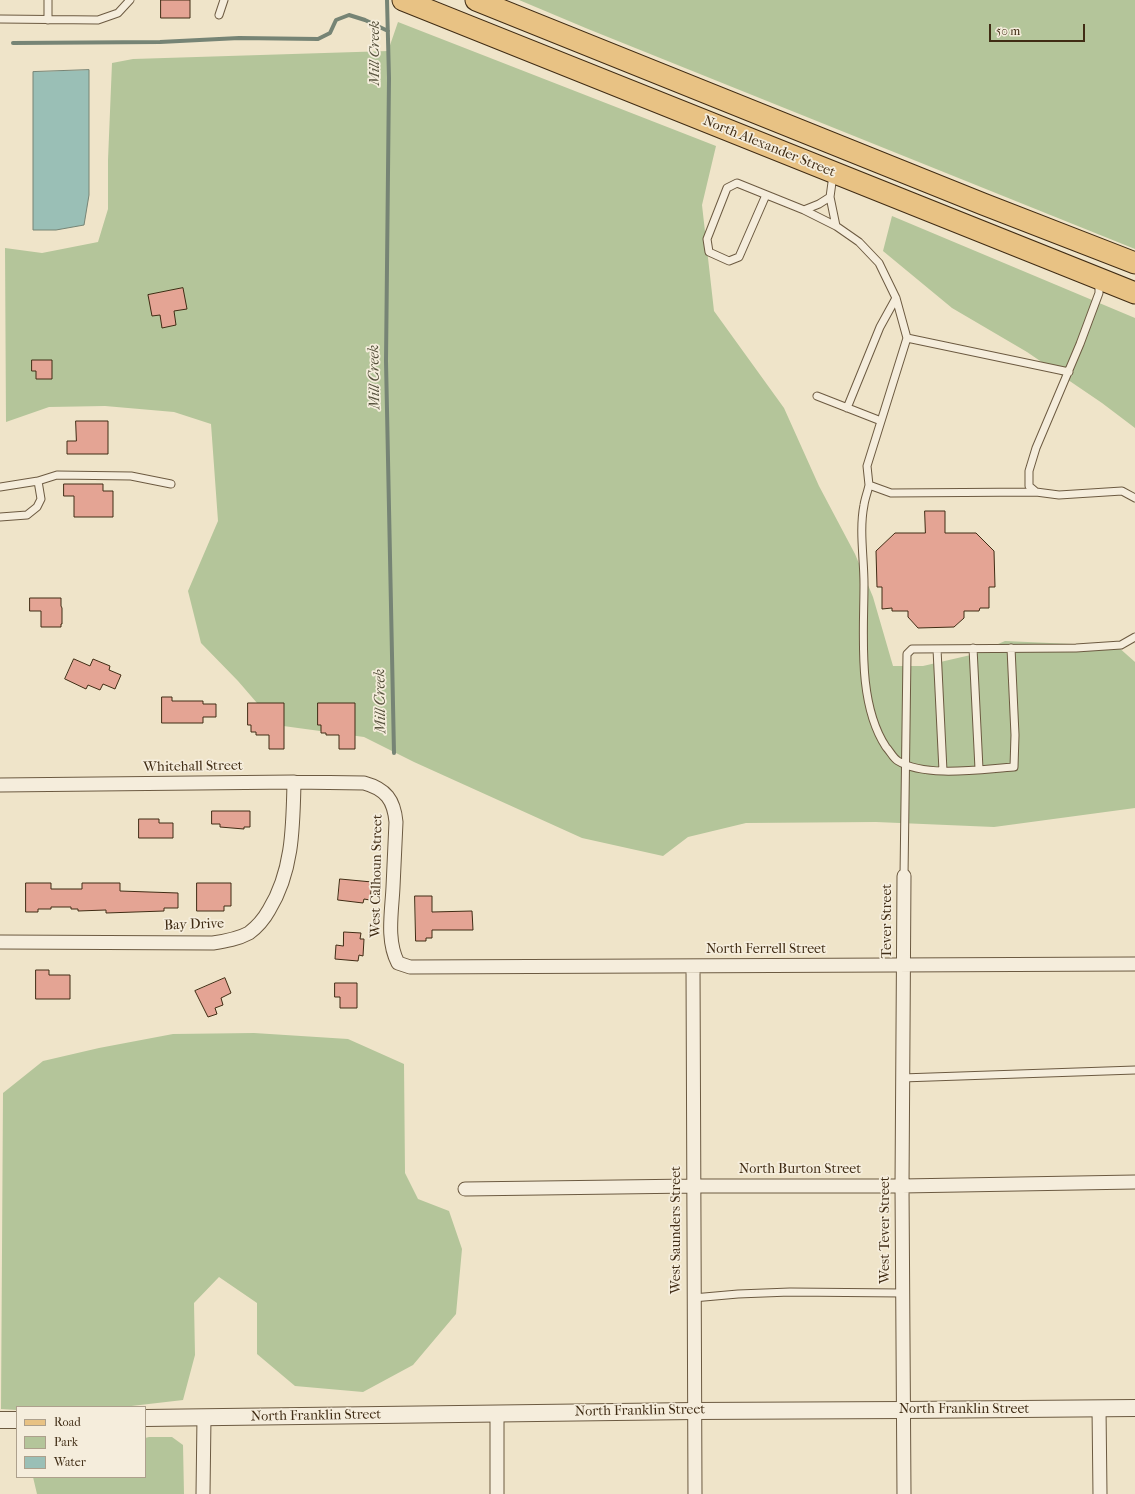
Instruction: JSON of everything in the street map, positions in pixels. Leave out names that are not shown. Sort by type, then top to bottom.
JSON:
[{"type":"main road","name":"North Alexander Street","points":[[403,0],[1135,293]]},
{"type":"main road","name":"North Alexander Street","points":[[476,0],[976,201],[1135,263]]},
{"type":"main road","points":[[834,173],[841,168],[852,166],[897,169]]},
{"type":"main road","points":[[1089,244],[1095,254],[1099,279]]},
{"type":"street","name":"Whitehall Street","points":[[0,785],[294,782],[364,783],[375,786],[384,792]]},
{"type":"street","name":"Bay Drive","points":[[0,942],[213,943],[232,940],[250,932],[259,924],[274,903],[285,877],[293,822],[294,782]]},
{"type":"street","name":"West Calhoun Street","points":[[384,792],[391,801],[395,812],[396,822],[391,928],[393,951],[398,962]]},
{"type":"street","name":"Tever Street","points":[[903,966],[904,876]]},
{"type":"street","name":"North Ferrell Street","points":[[398,962],[404,966],[416,968],[1135,964]]},
{"type":"street","name":"West Saunders Street","points":[[693,966],[693,1298],[695,1494]]},
{"type":"street","name":"West Tever Street","points":[[903,966],[902,1293],[904,1494]]},
{"type":"street","name":"North Burton Street","points":[[465,1189],[693,1186],[902,1186],[1135,1182]]},
{"type":"street","points":[[1099,1408],[1100,1494]]},
{"type":"street","name":"North Franklin Street","points":[[146,1418],[694,1410],[1135,1408]]},
{"type":"street","points":[[497,1413],[497,1494]]},
{"type":"street","points":[[203,1494],[204,1417]]},
{"type":"street","points":[[0,1420],[16,1420]]},
{"type":"lane","points":[[48,0],[48,20]]},
{"type":"lane","points":[[0,19],[98,20],[118,13],[130,0]]},
{"type":"lane","points":[[219,15],[224,0]]},
{"type":"lane","points":[[834,173],[830,197],[836,226]]},
{"type":"lane","points":[[766,194],[739,257],[730,261],[709,252],[707,239],[727,188],[737,183],[766,194],[804,210],[836,226],[859,242],[879,263],[896,298],[907,338],[867,466],[869,485],[864,506],[862,529],[864,559],[864,653],[866,688],[872,714],[880,737],[896,760],[912,767],[944,771],[1014,767],[1015,735],[1011,648]]},
{"type":"lane","points":[[804,210],[819,204],[830,197]]},
{"type":"lane","points":[[1036,492],[1029,486],[1029,471],[1036,448],[1069,372],[1099,292],[1099,279]]},
{"type":"lane","points":[[847,408],[880,327],[896,298]]},
{"type":"lane","points":[[907,338],[1069,372]]},
{"type":"lane","points":[[818,396],[881,421]]},
{"type":"lane","points":[[0,487],[38,482],[57,475],[131,476],[171,484]]},
{"type":"lane","points":[[0,517],[27,515],[37,507],[41,499],[38,482]]},
{"type":"lane","points":[[869,485],[891,493],[1036,492],[1059,495],[1122,491],[1135,498]]},
{"type":"lane","points":[[904,876],[906,654],[912,649],[1076,648],[1121,645],[1135,637]]},
{"type":"lane","points":[[973,648],[979,769]]},
{"type":"lane","points":[[938,649],[944,771]]},
{"type":"lane","points":[[902,1078],[1135,1070]]},
{"type":"lane","points":[[693,1298],[738,1294],[790,1292],[902,1293]]},
{"type":"green space","points":[[519,0],[1135,0],[1135,249],[588,29]]},
{"type":"green space","points":[[398,22],[716,146],[702,205],[714,311],[784,408],[819,486],[855,554],[873,597],[893,666],[923,666],[975,654],[1005,641],[1117,646],[1135,662],[1135,808],[994,827],[876,822],[746,823],[688,837],[663,856],[582,838],[414,762],[364,737],[276,725],[238,681],[201,643],[188,591],[218,521],[211,424],[174,412],[105,406],[49,407],[6,422],[5,248],[42,253],[98,242],[108,209],[108,160],[112,63],[133,59],[388,51]]},
{"type":"green space","points":[[892,216],[1135,318],[1135,428],[1102,403],[1027,352],[952,308],[883,251]]},
{"type":"green space","points":[[254,1033],[348,1039],[404,1064],[405,1173],[418,1199],[449,1211],[462,1249],[456,1314],[413,1365],[363,1392],[295,1386],[257,1354],[257,1303],[219,1277],[194,1303],[195,1355],[183,1400],[132,1406],[16,1406],[16,1410],[1,1409],[3,1093],[43,1061],[99,1048],[173,1034]]},
{"type":"green space","points":[[172,1437],[183,1445],[184,1494],[37,1494],[33,1478],[146,1478],[146,1438]]},
{"type":"water","points":[[89,70],[89,195],[84,225],[56,230],[33,230],[33,72]]},
{"type":"building","points":[[161,0],[190,0],[190,18],[161,18]]},
{"type":"building","points":[[183,288],[187,309],[174,311],[176,325],[162,328],[160,315],[152,316],[148,295]]},
{"type":"building","points":[[32,360],[52,360],[52,379],[36,379],[36,371],[32,371]]},
{"type":"building","points":[[76,421],[108,421],[108,454],[67,454],[67,441],[76,441]]},
{"type":"building","points":[[64,484],[103,484],[103,491],[113,491],[113,517],[74,517],[74,496],[64,496]]},
{"type":"building","points":[[925,511],[945,511],[945,533],[976,533],[994,551],[995,587],[989,587],[989,608],[980,608],[979,611],[964,611],[964,618],[954,627],[918,628],[908,617],[908,611],[892,611],[892,608],[882,609],[882,587],[877,587],[876,551],[895,533],[925,533]]},
{"type":"building","points":[[30,598],[61,598],[61,627],[41,627],[41,611],[30,611]]},
{"type":"building","points":[[74,659],[90,666],[93,659],[110,666],[109,670],[121,675],[115,689],[103,684],[100,690],[88,685],[86,689],[65,679]]},
{"type":"building","points":[[162,697],[172,697],[172,701],[203,701],[203,704],[216,704],[216,717],[203,717],[203,723],[162,723]]},
{"type":"building","points":[[248,703],[284,703],[284,749],[269,749],[269,735],[256,735],[256,732],[251,732],[251,725],[248,725]]},
{"type":"building","points":[[318,703],[355,703],[355,749],[339,749],[339,735],[326,735],[326,733],[321,733],[321,725],[318,725]]},
{"type":"building","points":[[212,811],[250,811],[250,827],[244,827],[244,829],[220,827],[220,824],[212,824]]},
{"type":"building","points":[[139,819],[159,819],[159,823],[173,823],[173,838],[139,838]]},
{"type":"building","points":[[340,879],[372,882],[370,900],[364,899],[363,903],[338,900]]},
{"type":"building","points":[[26,883],[51,883],[51,889],[82,889],[82,883],[120,883],[120,891],[178,893],[178,908],[164,908],[164,911],[106,913],[106,910],[78,911],[78,909],[71,909],[71,907],[51,907],[51,909],[38,909],[38,912],[26,912]]},
{"type":"building","points":[[197,883],[231,883],[231,906],[224,906],[224,911],[197,911]]},
{"type":"building","points":[[415,896],[432,896],[432,912],[472,911],[473,930],[432,930],[432,938],[426,938],[426,941],[416,941]]},
{"type":"building","points":[[344,932],[361,933],[360,939],[364,939],[363,956],[359,955],[358,961],[335,959],[336,945],[343,946]]},
{"type":"building","points":[[36,970],[49,970],[49,975],[70,975],[70,999],[36,999]]},
{"type":"building","points":[[225,978],[231,993],[221,998],[223,1005],[215,1008],[217,1014],[208,1017],[195,991]]},
{"type":"building","points":[[335,983],[357,983],[357,1008],[340,1008],[340,997],[335,997]]},
{"type":"waterway","name":"Mill Creek","points":[[387,0],[389,78],[386,361],[394,753]]},
{"type":"waterway","points":[[13,43],[160,42],[239,38],[318,39],[330,33],[336,20],[349,15],[365,20],[388,31]]}]
